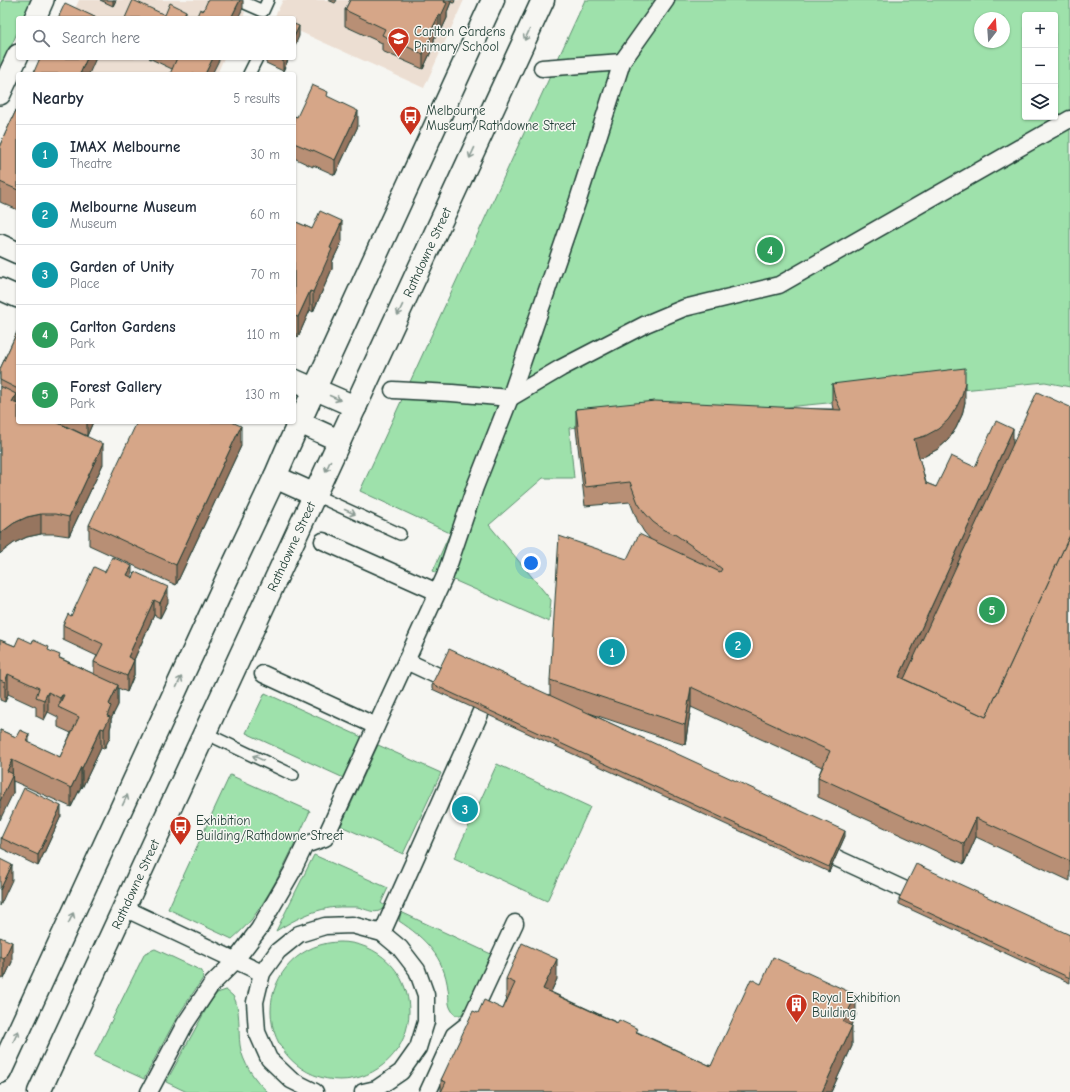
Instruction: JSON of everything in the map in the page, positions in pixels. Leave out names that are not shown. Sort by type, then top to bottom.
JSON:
[{"type":"main road","points":[[296,421],[315,389],[493,0]]},
{"type":"main road","name":"Rathdowne Street","points":[[39,1092],[543,0]]},
{"type":"main road","points":[[0,1072],[275,477],[295,424]]},
{"type":"main road","points":[[275,477],[315,495]]},
{"type":"street","points":[[36,16],[43,0]]},
{"type":"street","points":[[149,1092],[185,1024],[211,985],[235,961],[259,929],[306,845],[326,838],[445,575],[475,487],[510,398],[578,200],[622,62],[666,0]]},
{"type":"street","points":[[0,94],[16,59]]},
{"type":"street","points":[[542,68],[622,62]]},
{"type":"street","points":[[393,390],[510,398],[560,368],[646,324],[684,308],[779,285],[1070,119]]},
{"type":"street","points":[[0,245],[16,252]]},
{"type":"street","points":[[0,289],[16,296]]},
{"type":"street","points":[[296,381],[356,407]]},
{"type":"street","points":[[296,421],[340,441]]},
{"type":"street","points":[[323,541],[437,592]]},
{"type":"street","points":[[382,933],[482,696],[406,662]]},
{"type":"street","points":[[263,674],[376,726]]},
{"type":"street","points":[[804,843],[933,902]]},
{"type":"street","points":[[124,908],[262,974]]},
{"type":"street","points":[[428,1092],[454,1035],[468,1024],[516,923]]},
{"type":"street","points":[[315,1092],[291,1080],[270,1059],[257,1032],[255,1002],[262,974],[278,951],[299,934],[325,926],[352,925],[382,933],[400,948],[417,970],[426,995],[426,1022],[418,1048],[401,1072],[376,1089],[364,1092]]},
{"type":"street","points":[[418,1048],[443,1059]]},
{"type":"lane","points":[[238,0],[263,11],[268,0]]},
{"type":"lane","points":[[250,72],[256,60]]},
{"type":"lane","points":[[315,495],[400,534]]},
{"type":"lane","points":[[205,733],[294,775]]},
{"type":"shaded area","points":[[79,0],[218,0],[245,12],[244,16],[72,16]]},
{"type":"shaded area","name":"Carlton Gardens Primary School","points":[[283,0],[464,0],[424,88],[296,30],[296,16],[275,16]]},
{"type":"shaded area","points":[[51,60],[223,60],[218,72],[46,72]]},
{"type":"green space","points":[[2,0],[32,0],[25,16],[16,16],[16,35],[0,70],[0,4]]},
{"type":"green space","points":[[585,0],[1070,0],[1070,387],[1045,382],[569,428],[574,478],[543,478],[489,525],[551,600],[549,622],[433,571],[450,533],[360,491]]},
{"type":"green space","points":[[265,693],[366,739],[348,780],[246,733]]},
{"type":"green space","points":[[378,745],[441,773],[403,854],[341,826]]},
{"type":"green space","points":[[497,764],[590,807],[547,901],[454,858]]},
{"type":"green space","points":[[230,775],[310,811],[284,866],[269,893],[252,919],[232,939],[168,909]]},
{"type":"green space","points":[[314,855],[388,888],[381,903],[385,906],[376,912],[357,907],[327,908],[300,917],[276,931]]},
{"type":"green space","points":[[401,912],[491,954],[466,1009],[461,1015],[455,1015],[450,1008],[446,978],[438,958],[432,949],[417,934],[399,921]]},
{"type":"green space","points":[[340,942],[366,947],[389,962],[404,985],[409,1011],[404,1037],[389,1060],[366,1075],[340,1080],[314,1075],[291,1060],[276,1037],[271,1011],[276,985],[291,962],[314,947]]},
{"type":"green space","points":[[155,949],[202,971],[203,978],[177,1017],[144,1079],[94,1056],[145,953]]},
{"type":"green space","points":[[226,990],[236,1001],[239,1020],[240,1045],[243,1058],[254,1077],[268,1092],[187,1092],[166,1082],[209,1004],[217,993]]},
{"type":"building","points":[[133,0],[165,15],[170,3],[186,11],[183,16],[126,16]]},
{"type":"building","points":[[208,0],[240,0],[232,16],[197,16],[200,9],[203,11]]},
{"type":"building","points":[[350,0],[445,0],[444,2],[447,3],[441,16],[439,15],[432,29],[434,30],[423,54],[382,35],[385,29],[345,10]]},
{"type":"building","points":[[65,3],[93,16],[59,16]]},
{"type":"building","points":[[296,25],[299,26],[296,33]]},
{"type":"building","points":[[39,60],[86,60],[81,72],[34,72]]},
{"type":"building","points":[[176,60],[212,60],[206,72],[171,72]]},
{"type":"building","points":[[312,85],[328,92],[327,96],[358,111],[335,160],[296,144],[297,117]]},
{"type":"building","points":[[16,110],[16,189],[0,182],[0,145]]},
{"type":"building","points":[[320,211],[342,221],[330,248],[332,249],[313,292],[310,291],[298,317],[296,316],[296,222],[312,229]]},
{"type":"building","points":[[16,334],[16,388],[0,380],[0,369]]},
{"type":"building","points":[[965,368],[965,382],[962,396],[948,420],[938,429],[925,436],[914,439],[926,483],[936,487],[951,456],[975,467],[996,421],[1013,429],[899,677],[986,717],[1070,535],[1070,861],[976,818],[964,844],[818,777],[830,751],[691,687],[685,725],[550,680],[559,536],[627,559],[639,534],[720,572],[722,569],[676,535],[664,530],[653,522],[638,503],[630,482],[585,487],[576,409],[655,401],[841,410],[835,397],[832,384]]},
{"type":"building","points":[[0,386],[16,394],[12,402],[16,403],[16,424],[60,424],[103,444],[69,517],[55,514],[41,514],[27,517],[14,523],[0,534]]},
{"type":"building","points":[[1037,392],[1070,407],[1070,535],[986,717],[904,679]]},
{"type":"building","points":[[136,424],[236,424],[241,426],[176,565],[89,525]]},
{"type":"building","points":[[112,557],[132,566],[127,575],[133,578],[135,572],[168,587],[160,603],[154,600],[128,657],[134,660],[127,676],[94,662],[103,644],[63,625],[68,614],[71,616],[94,567],[105,572]]},
{"type":"building","points":[[19,637],[32,643],[33,640],[49,647],[48,650],[60,655],[59,658],[118,685],[109,704],[111,706],[107,716],[110,717],[104,729],[101,728],[71,788],[12,760],[7,771],[13,774],[0,801],[0,730],[16,737],[20,730],[29,734],[26,741],[60,757],[79,717],[58,707],[64,695],[60,698],[48,692],[44,700],[36,697],[39,688],[8,674],[5,682],[0,680],[0,640],[15,646]]},
{"type":"building","points":[[449,649],[845,831],[829,867],[432,684]]},
{"type":"building","points":[[24,788],[61,806],[38,855],[1,838]]},
{"type":"building","points":[[0,859],[12,865],[0,890]]},
{"type":"building","points":[[916,864],[1070,935],[1070,978],[899,899]]},
{"type":"building","points":[[0,937],[12,942],[4,959],[0,957]]},
{"type":"building","name":"Royal Exhibition Building","points":[[522,943],[557,959],[543,989],[617,1023],[619,1020],[638,1029],[636,1032],[711,1066],[751,979],[761,984],[773,957],[856,995],[843,1022],[852,1026],[822,1092],[441,1092],[446,1082],[441,1080],[473,1011],[478,1013],[484,1000],[503,1009],[515,983],[506,979]]},
{"type":"place","name":"Carlton Gardens Primary School","points":[[398,58]]},
{"type":"place","name":"Melbourne Museum/Rathdowne Street","points":[[411,136]]},
{"type":"place","name":"Carlton Gardens","points":[[770,250]]},
{"type":"place","name":"Forest Gallery","points":[[992,610]]},
{"type":"place","name":"Melbourne Museum","points":[[738,645]]},
{"type":"place","name":"IMAX Melbourne","points":[[612,652]]},
{"type":"place","name":"Garden of Unity","points":[[465,809]]},
{"type":"place","name":"Exhibition Building/Rathdowne Street","points":[[181,846]]},
{"type":"place","name":"Royal Exhibition Building","points":[[796,1024]]}]
